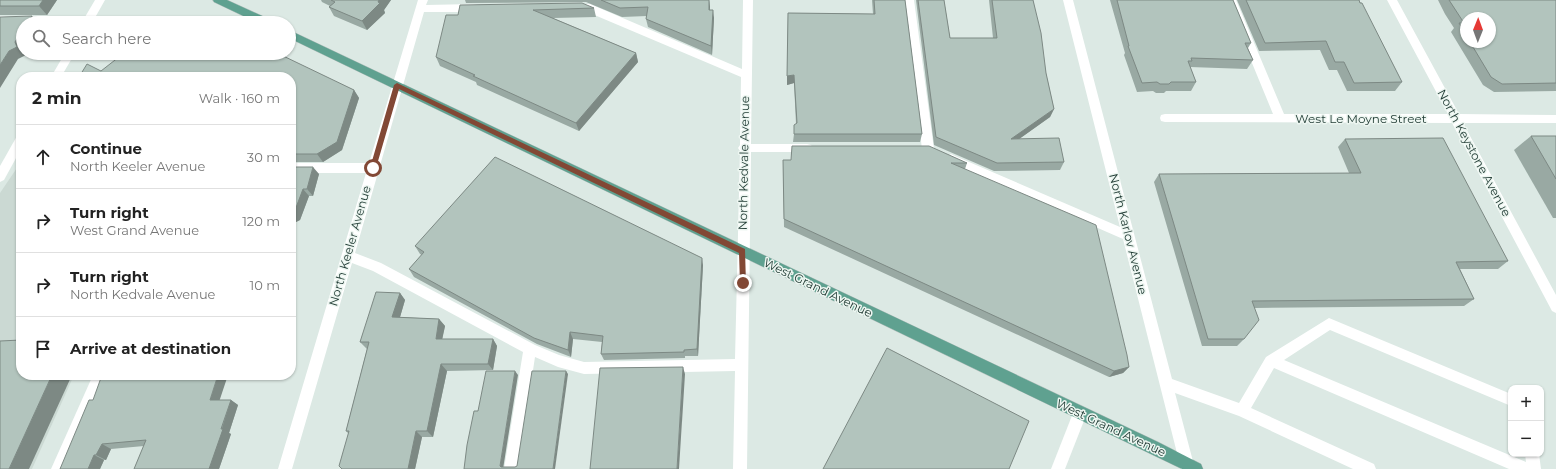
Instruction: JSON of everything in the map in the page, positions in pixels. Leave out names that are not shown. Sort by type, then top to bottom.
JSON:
[{"type":"main road","points":[[218,0],[252,16]]},
{"type":"main road","name":"West Grand Avenue","points":[[296,37],[1080,414],[1153,447],[1190,467]]},
{"type":"street","points":[[91,16],[100,0]]},
{"type":"street","name":"North Kedvale Avenue","points":[[741,468],[742,251],[748,0]]},
{"type":"street","points":[[909,0],[924,148],[1128,236]]},
{"type":"street","name":"North Karlov Avenue","points":[[1068,0],[1166,383],[1190,467]]},
{"type":"street","points":[[1231,0],[1280,118]]},
{"type":"street","name":"North Keystone Avenue","points":[[1392,0],[1556,307]]},
{"type":"street","points":[[570,7],[587,3],[746,75]]},
{"type":"street","points":[[421,4],[485,8]]},
{"type":"street","name":"North Keeler Avenue","points":[[285,469],[421,4]]},
{"type":"street","points":[[0,20],[16,20]]},
{"type":"street","points":[[59,72],[66,60]]},
{"type":"street","name":"West Le Moyne Street","points":[[1165,118],[1556,119]]},
{"type":"street","points":[[0,176],[16,148]]},
{"type":"street","points":[[744,148],[821,148]]},
{"type":"street","points":[[296,168],[373,168]]},
{"type":"street","points":[[348,256],[377,267],[530,349],[558,361],[584,368],[742,365]]},
{"type":"street","points":[[1242,411],[1271,361],[1329,324],[1508,399]]},
{"type":"street","points":[[511,469],[530,349]]},
{"type":"street","points":[[1271,361],[1525,469]]},
{"type":"street","points":[[58,469],[98,380]]},
{"type":"street","points":[[1166,383],[1242,411],[1369,469]]},
{"type":"street","points":[[1058,469],[1080,414]]},
{"type":"street","points":[[1532,457],[1534,469]]},
{"type":"shaded area","points":[[16,169],[16,380],[72,380],[32,469],[0,469],[0,193]]},
{"type":"building","points":[[0,0],[43,0],[39,6],[0,6]]},
{"type":"building","points":[[331,0],[379,0],[378,2],[380,3],[362,21],[329,7],[335,2]]},
{"type":"building","points":[[601,0],[709,0],[709,10],[713,10],[711,46],[646,19],[648,7],[620,8]]},
{"type":"building","points":[[874,0],[905,0],[922,134],[794,134],[794,125],[797,123],[794,75],[787,76],[788,13],[875,14]]},
{"type":"building","points":[[918,0],[944,0],[950,38],[997,38],[992,0],[1033,0],[1041,33],[1046,73],[1054,109],[1011,139],[1059,138],[1064,162],[997,163],[936,137]]},
{"type":"building","points":[[1117,0],[1233,0],[1251,43],[1245,43],[1253,60],[1191,58],[1192,61],[1188,61],[1196,82],[1171,82],[1169,84],[1160,84],[1157,82],[1142,83],[1128,46]]},
{"type":"building","points":[[1246,0],[1359,0],[1360,3],[1362,3],[1402,82],[1354,83],[1344,62],[1335,62],[1326,41],[1265,43]]},
{"type":"building","points":[[1449,0],[1556,0],[1556,83],[1502,84],[1491,77],[1474,48],[1496,48],[1496,12],[1460,12],[1460,17]]},
{"type":"building","points":[[582,3],[594,8],[533,10],[636,53],[576,123],[473,76],[475,75],[436,57],[446,15],[458,15],[460,5]]},
{"type":"building","points":[[16,16],[16,48],[9,51],[0,65],[0,17]]},
{"type":"building","points":[[115,60],[292,60],[354,90],[337,142],[317,154],[296,154],[296,72],[82,72],[87,64],[101,71]]},
{"type":"building","points":[[1531,136],[1556,136],[1556,179]]},
{"type":"building","points":[[1443,138],[1508,261],[1456,262],[1474,299],[1252,301],[1259,320],[1244,339],[1208,339],[1159,174],[1361,173],[1345,139]]},
{"type":"building","points":[[792,146],[929,146],[967,163],[951,163],[1096,225],[1129,367],[1114,371],[784,219],[783,160],[791,160]]},
{"type":"building","points":[[495,157],[702,258],[697,349],[684,350],[684,352],[601,354],[603,336],[570,332],[568,350],[534,338],[409,269],[424,252],[415,246]]},
{"type":"building","points":[[296,167],[313,167],[307,189],[303,189],[296,208]]},
{"type":"building","points":[[376,292],[400,293],[392,317],[439,319],[436,339],[493,339],[488,364],[441,364],[427,431],[416,431],[408,469],[342,469],[339,466],[349,431],[346,431],[369,342],[360,342]]},
{"type":"building","points":[[16,340],[16,380],[50,380],[9,469],[0,469],[0,341]]},
{"type":"building","points":[[887,348],[1029,421],[1009,469],[823,469]]},
{"type":"building","points":[[683,367],[677,469],[590,469],[600,368]]},
{"type":"building","points":[[486,371],[515,371],[500,466],[515,467],[517,466],[532,371],[566,371],[553,469],[464,469],[474,411],[478,411]]},
{"type":"building","points":[[100,380],[216,380],[210,400],[231,400],[209,469],[134,469],[146,440],[102,444],[96,455],[94,455],[88,469],[60,469],[89,400],[93,400]]},
{"type":"route","points":[[373,168],[397,85],[742,251],[743,283]]}]
